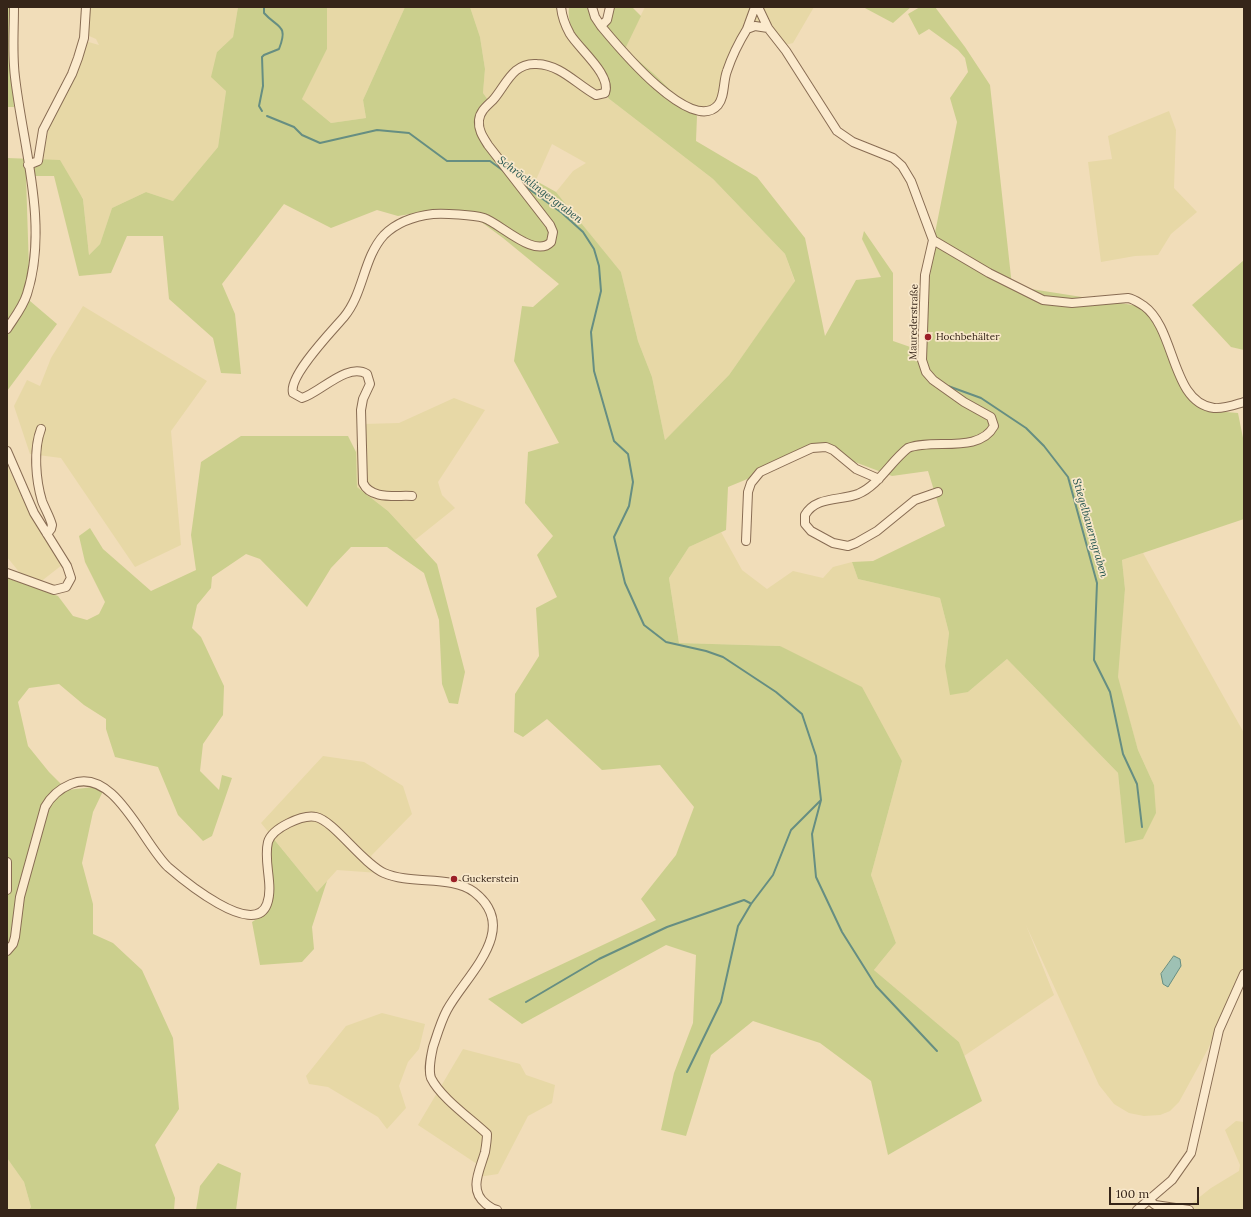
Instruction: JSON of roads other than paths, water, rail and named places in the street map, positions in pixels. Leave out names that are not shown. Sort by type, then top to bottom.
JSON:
[{"type":"street","points":[[7,328],[24,302],[32,268],[35,221],[13,60],[14,7]]},
{"type":"street","points":[[28,165],[38,161],[43,130],[76,66],[84,38],[86,7]]},
{"type":"street","points":[[412,496],[377,495],[366,489],[363,483],[360,417],[363,399],[370,384],[367,374],[360,371],[348,374],[302,398],[294,395],[292,387],[316,348],[349,311],[373,252],[384,236],[400,224],[426,215],[443,213],[490,221],[532,245],[546,245],[553,239],[553,232],[550,225],[488,145],[480,132],[479,122],[483,110],[493,100],[509,76],[514,71],[528,64],[545,65],[555,68],[577,80],[596,95],[605,94],[607,88],[603,76],[570,34],[562,15],[561,7]]},
{"type":"street","points":[[592,7],[600,26],[660,89],[688,106],[705,111],[712,110],[718,105],[721,99],[728,70],[757,7]]},
{"type":"street","points":[[600,26],[607,20],[610,7]]},
{"type":"street","points":[[757,7],[768,28],[786,51],[837,131],[853,142],[893,158],[902,166],[911,181],[933,240],[982,270],[1043,300],[1072,303],[1128,298],[1134,300],[1150,310],[1161,326],[1180,376],[1188,390],[1199,403],[1208,407],[1220,408],[1244,402]]},
{"type":"street","points":[[747,29],[755,26],[768,28]]},
{"type":"street","name":"Maurederstraße","points":[[933,240],[925,275],[922,322],[922,360],[924,367],[933,380],[970,406],[991,417],[994,426],[988,434],[978,440],[943,445],[914,446],[908,448],[871,487],[859,493],[814,504],[805,515],[804,521],[806,527],[833,543],[848,546],[877,531],[914,500],[938,492]]},
{"type":"street","points":[[41,429],[38,438],[37,469],[42,499],[52,525],[52,529],[47,534]]},
{"type":"street","points":[[746,541],[748,492],[751,483],[760,472],[783,461],[812,448],[826,447],[833,450],[856,469],[879,479]]},
{"type":"street","points":[[7,452],[29,504],[69,570],[71,578],[68,585],[62,589],[54,590],[7,573]]},
{"type":"street","points":[[7,951],[13,944],[15,937],[20,897],[45,807],[50,799],[60,789],[82,781],[95,782],[111,792],[161,860],[172,871],[216,902],[247,916],[257,915],[264,910],[267,905],[269,886],[268,849],[272,834],[288,824],[311,817],[319,817],[327,823],[370,864],[382,872],[397,877],[454,884],[468,888],[484,900],[487,905],[492,917],[493,934],[487,950],[446,1010],[431,1055],[430,1075],[438,1090],[488,1134],[485,1152],[476,1178],[476,1188],[480,1200],[492,1209],[497,1210]]},
{"type":"street","points":[[7,862],[7,890]]},
{"type":"street","points":[[1137,1210],[1172,1180],[1183,1168],[1191,1152],[1219,1030],[1244,974]]},
{"type":"street","points":[[1149,1200],[1155,1205],[1189,1210]]},
{"type":"waterway","name":"Schröcklingergraben","points":[[262,111],[259,106],[263,86],[262,57],[279,49],[283,35],[280,27],[264,13],[264,7]]},
{"type":"waterway","name":"Schröcklingergraben","points":[[267,116],[294,127],[302,135],[320,143],[377,130],[409,133],[447,161],[490,161],[505,172]]},
{"type":"waterway","name":"Schröcklingergraben","points":[[525,186],[562,213],[583,232],[594,249],[599,266],[601,291],[591,332],[594,371],[614,441],[628,454],[633,482],[629,506],[614,537],[625,583],[644,625],[666,642],[706,651],[723,657],[776,692],[802,714],[816,756],[821,800],[812,834],[816,877],[842,932],[876,986],[937,1051]]},
{"type":"waterway","name":"Stiegelbauerngraben","points":[[948,386],[981,398],[1026,428],[1044,446],[1068,477],[1097,583],[1094,660],[1110,692],[1123,754],[1137,784],[1142,827]]},
{"type":"waterway","points":[[687,1072],[721,1002],[738,926],[751,904],[773,875],[791,830],[821,800]]},
{"type":"waterway","points":[[526,1002],[599,959],[667,927],[744,900],[750,903]]},
{"type":"place","name":"Hochbehälter","points":[[928,337]]},
{"type":"place","name":"Guckerstein","points":[[454,879]]}]
